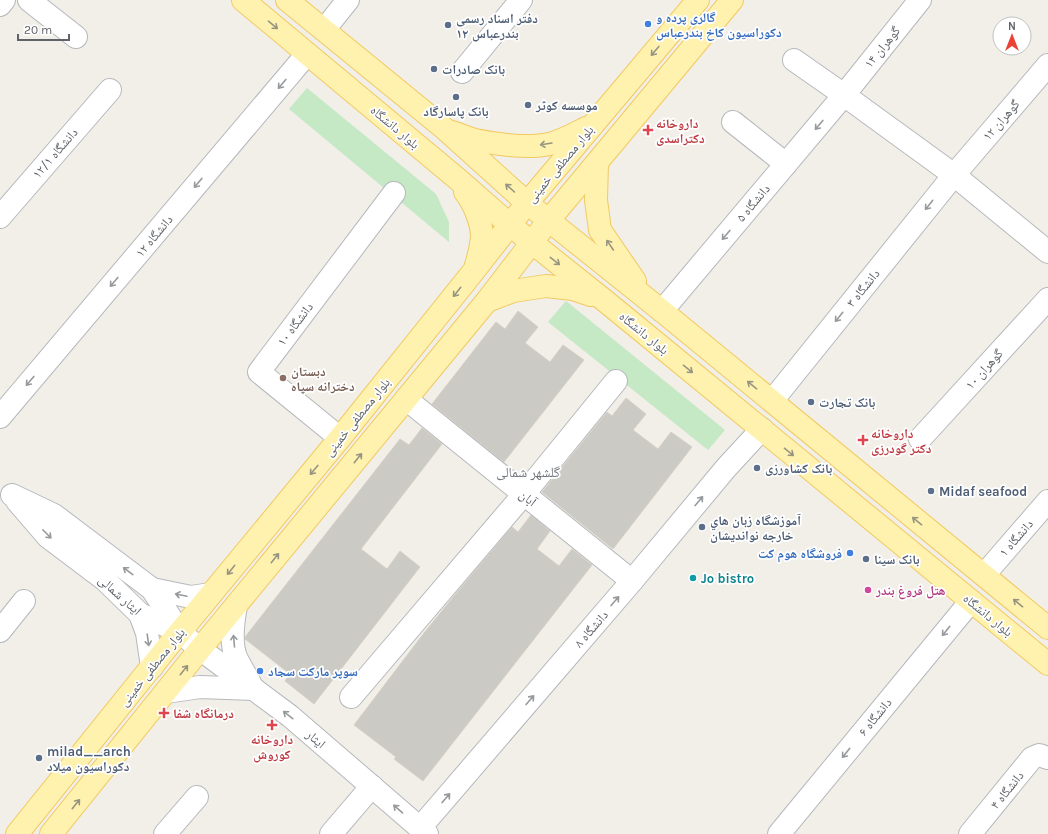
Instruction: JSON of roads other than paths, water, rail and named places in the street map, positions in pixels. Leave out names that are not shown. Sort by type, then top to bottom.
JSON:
[{"type":"main road","name":"بلوار دانشگاه","points":[[243,0],[444,167],[510,226],[762,429],[1048,664]]},
{"type":"main road","points":[[287,0],[445,129],[527,203],[772,401],[1048,628]]},
{"type":"main road","name":"بلوار مصطفی خمینی","points":[[16,834],[340,438],[527,203],[698,0]]},
{"type":"main road","name":"بلوار مصطفی خمینی","points":[[52,834],[200,649],[486,302],[549,220],[732,0]]},
{"type":"main road","points":[[445,129],[474,140],[528,146],[548,144],[569,137],[594,124]]},
{"type":"main road","points":[[597,163],[596,200],[600,230],[655,306]]},
{"type":"main road","points":[[444,167],[468,195],[478,216],[482,236],[478,257],[473,272]]},
{"type":"main road","points":[[486,302],[513,291],[546,286],[573,289],[601,298]]},
{"type":"street","points":[[0,5],[4,0]]},
{"type":"street","points":[[29,0],[76,36]]},
{"type":"street","points":[[324,30],[348,0]]},
{"type":"street","points":[[462,72],[521,0]]},
{"type":"street","name":"گوهران ۱۴","points":[[844,95],[920,0]]},
{"type":"street","name":"دانشگاه ۱۲","points":[[0,417],[307,54]]},
{"type":"street","points":[[794,60],[954,175],[1048,252]]},
{"type":"street","name":"گوهران ۱۲","points":[[954,175],[1048,65]]},
{"type":"street","name":"دانشگاه ۱۲/۱","points":[[0,217],[110,90]]},
{"type":"street","name":"دانشگاه ۵","points":[[655,306],[786,164],[844,95]]},
{"type":"street","points":[[733,122],[786,164]]},
{"type":"street","name":"دانشگاه ۳","points":[[772,401],[954,175]]},
{"type":"street","name":"دانشگاه ۱۰","points":[[340,438],[258,372],[394,193]]},
{"type":"street","name":"گوهران ۱۰","points":[[920,439],[1048,299]]},
{"type":"street","points":[[351,697],[524,494],[616,381]]},
{"type":"street","name":"آبان","points":[[406,399],[632,581]]},
{"type":"street","name":"دانشگاه ۸","points":[[424,831],[726,468],[762,429]]},
{"type":"street","name":"ایثار شمالی","points":[[6,490],[54,515],[152,589],[180,632]]},
{"type":"street","name":"ایثار شمالی","points":[[6,490],[48,537],[105,580],[140,614],[180,632]]},
{"type":"street","name":"دانشگاه ۱","points":[[984,575],[1048,501]]},
{"type":"street","points":[[152,589],[190,597],[211,594]]},
{"type":"street","points":[[0,630],[24,601]]},
{"type":"street","name":"دانشگاه ۶","points":[[779,834],[971,601]]},
{"type":"street","points":[[236,606],[233,626],[233,641],[236,656],[254,689]]},
{"type":"street","points":[[140,614],[147,633],[152,667]]},
{"type":"street","name":"ایثار","points":[[180,632],[200,649],[290,716],[424,831]]},
{"type":"street","points":[[166,692],[200,687],[254,689]]},
{"type":"street","name":"دانشگاه ۴","points":[[970,834],[1032,758],[1040,755],[1048,758]]},
{"type":"street","points":[[331,834],[372,786]]},
{"type":"street","points":[[165,834],[196,797]]},
{"type":"place","name":"گالری پرده و دکوراسیون کاخ بندرعباس","points":[[648,24]]},
{"type":"place","name":"دفتر اسناد رسمی ۱۲ بندرعباس","points":[[448,25]]},
{"type":"place","name":"بانک صادرات","points":[[434,69]]},
{"type":"place","name":"بانک پاسارگاد","points":[[456,97]]},
{"type":"place","name":"موسسه کوثر","points":[[528,105]]},
{"type":"place","name":"داروخانه دکتراسدی","points":[[648,130]]},
{"type":"place","name":"دبستان دخترانه سپاه","points":[[283,378]]},
{"type":"place","name":"بانک تجارت","points":[[811,402]]},
{"type":"place","name":"داروخانه دکتر گودرزی","points":[[863,440]]},
{"type":"place","name":"بانک کشاورزی","points":[[757,468]]},
{"type":"place","name":"Midaf seafood","points":[[931,491]]},
{"type":"place","name":"آموزشگاه زبان هاي خارجه نوانديشان","points":[[702,527]]},
{"type":"place","name":"فروشگاه هوم کت","points":[[850,553]]},
{"type":"place","name":"بانک سینا","points":[[866,559]]},
{"type":"place","name":"Jo bistro","points":[[693,578]]},
{"type":"place","name":"هتل فروغ بندر","points":[[868,590]]},
{"type":"place","name":"سوپر مارکت سجاد","points":[[260,671]]},
{"type":"place","name":"درمانگاه شفا","points":[[164,713]]},
{"type":"place","name":"داروخانه کوروش","points":[[272,725]]},
{"type":"place","name":"milad__arch دکوراسیون میلاد","points":[[39,758]]},
{"type":"district","name":"گلشهر شمالی","points":[[528,472]]}]
